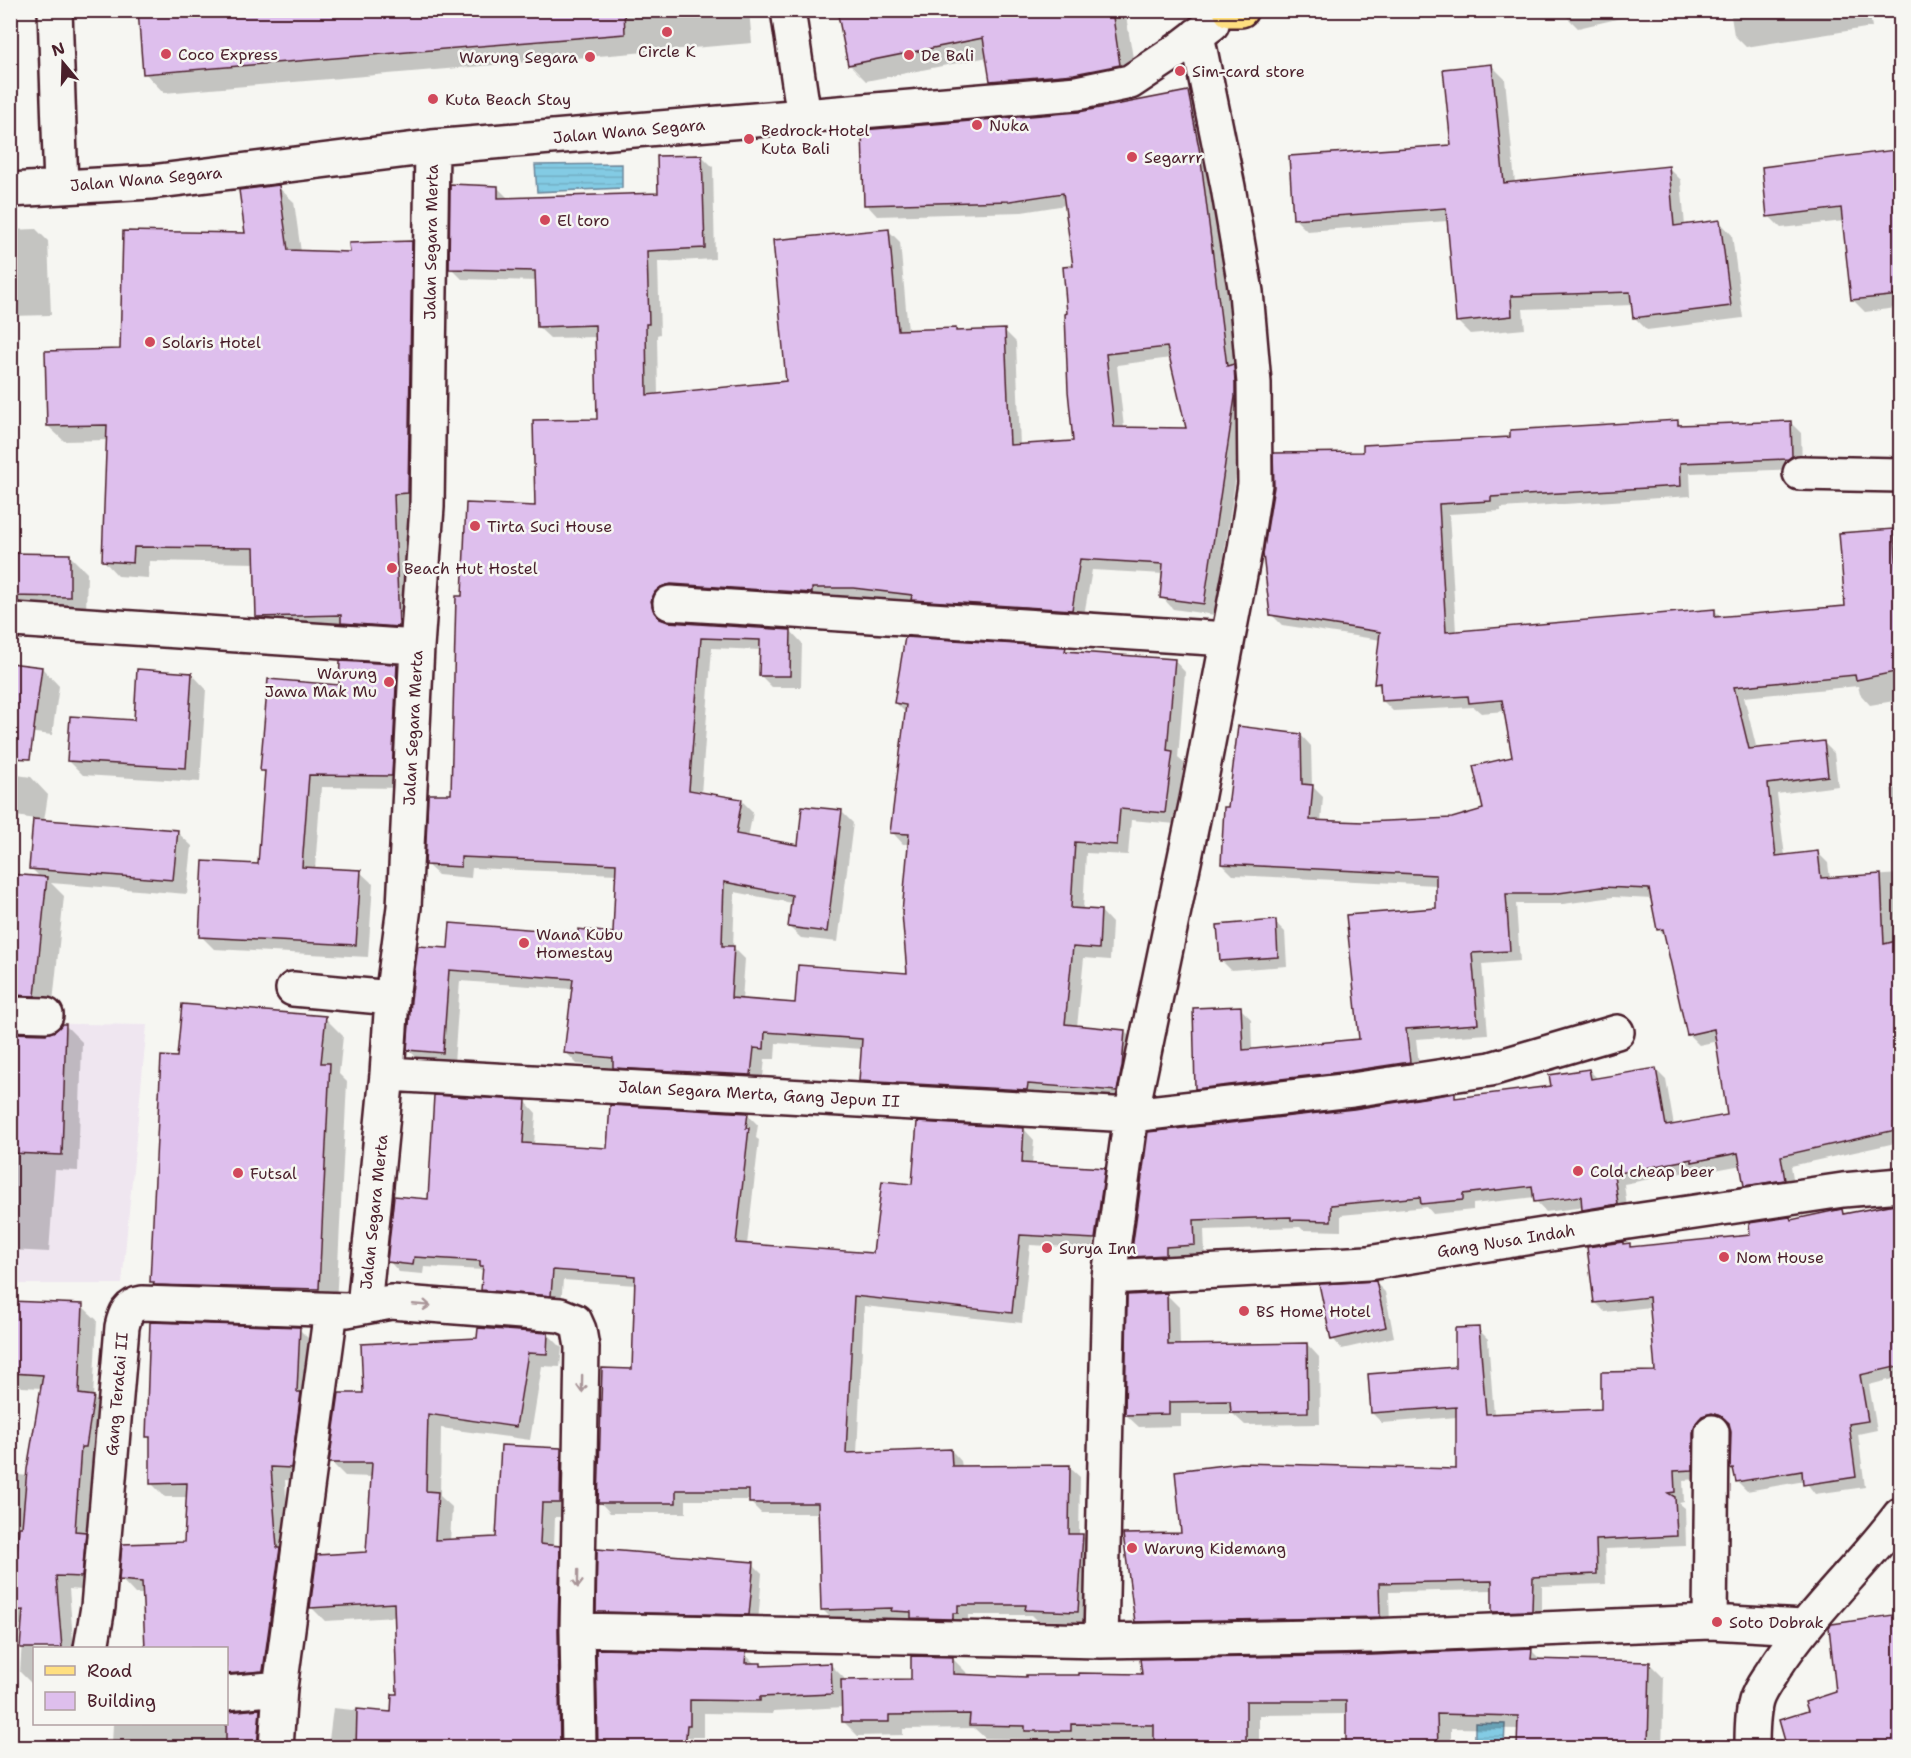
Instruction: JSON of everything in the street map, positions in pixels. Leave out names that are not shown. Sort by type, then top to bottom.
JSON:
[{"type":"main road","points":[[1230,10],[1241,10]]},
{"type":"street","points":[[55,10],[61,187]]},
{"type":"street","points":[[788,10],[804,117]]},
{"type":"street","name":"Jalan Wana Segara","points":[[10,190],[151,182],[432,147],[1077,93],[1130,82],[1214,23],[1223,10]]},
{"type":"street","points":[[1101,1641],[1109,1277],[1131,1115],[1197,800],[1245,549],[1255,484],[1254,383],[1246,292],[1228,187],[1197,35]]},
{"type":"street","name":"Jalan Segara Merta","points":[[364,1307],[387,1074],[392,998],[404,907],[417,647],[427,507],[432,147]]},
{"type":"street","points":[[1800,473],[1900,475]]},
{"type":"street","points":[[670,603],[1227,639]]},
{"type":"street","points":[[14,620],[417,647]]},
{"type":"street","points":[[292,989],[392,998]]},
{"type":"street","points":[[10,1014],[46,1015]]},
{"type":"street","name":"Jalan Segara Merta, Gang Jepun II","points":[[387,1074],[1131,1115],[1352,1090],[1491,1069],[1617,1032]]},
{"type":"street","name":"Gang Nusa Indah","points":[[1109,1277],[1368,1263],[1821,1194],[1900,1185]]},
{"type":"street","name":"Gang Teratai II","points":[[91,1647],[98,1607],[108,1508],[122,1327],[131,1306],[142,1303],[347,1310],[391,1302],[560,1315],[575,1322],[581,1338],[582,1374],[577,1630]]},
{"type":"street","points":[[276,1748],[280,1688],[331,1310]]},
{"type":"street","points":[[1710,1622],[1712,1432]]},
{"type":"street","points":[[1752,1748],[1752,1724],[1756,1700],[1803,1628],[1840,1588],[1900,1515]]},
{"type":"street","points":[[579,1748],[577,1630],[1101,1641],[1371,1636],[1710,1622],[1803,1628]]},
{"type":"street","points":[[228,1693],[280,1688]]},
{"type":"shaded area","points":[[11,1023],[147,1025],[122,1284],[11,1284]]},
{"type":"water","points":[[622,164],[622,188],[537,192],[535,165]]},
{"type":"water","points":[[1475,1723],[1505,1724],[1504,1747],[1475,1747]]},
{"type":"building","points":[[138,10],[624,10],[625,34],[143,74]]},
{"type":"building","points":[[837,10],[1112,10],[1120,65],[1074,74],[990,81],[983,38],[848,65]]},
{"type":"building","points":[[1492,64],[1504,183],[1669,166],[1674,226],[1720,220],[1731,306],[1633,318],[1630,292],[1511,296],[1512,316],[1456,322],[1446,208],[1293,219],[1289,156],[1451,145],[1443,69]]},
{"type":"building","points":[[1188,91],[1200,153],[1227,366],[1234,364],[1235,384],[1235,397],[1204,604],[1160,598],[1163,564],[1080,559],[1072,610],[911,600],[912,595],[853,588],[812,588],[812,593],[671,584],[655,592],[651,601],[654,612],[660,619],[668,622],[791,630],[790,676],[759,676],[760,640],[701,638],[689,790],[742,799],[736,834],[798,845],[802,806],[842,810],[827,932],[788,927],[792,895],[724,882],[722,946],[734,946],[731,998],[795,1003],[798,965],[907,973],[902,913],[909,834],[890,833],[906,705],[894,703],[905,637],[1066,647],[1065,651],[1175,659],[1167,750],[1173,751],[1165,813],[1120,809],[1117,845],[1075,842],[1071,908],[1101,910],[1099,949],[1073,947],[1065,1024],[1125,1030],[1122,1067],[1117,1091],[1028,1084],[1027,1090],[859,1081],[862,1039],[765,1032],[764,1049],[754,1048],[751,1075],[613,1068],[613,1058],[564,1053],[573,979],[449,970],[443,1053],[407,1050],[418,946],[448,948],[450,923],[578,933],[578,929],[613,933],[616,864],[461,857],[461,867],[425,865],[428,794],[451,794],[456,596],[462,596],[466,503],[535,506],[533,420],[597,419],[595,325],[537,327],[535,271],[449,269],[450,184],[498,186],[498,198],[658,193],[657,156],[702,155],[705,248],[647,251],[649,324],[646,324],[647,395],[786,381],[773,240],[889,229],[898,330],[1005,329],[1010,445],[1073,441],[1068,391],[1065,314],[1067,313],[1063,267],[1073,266],[1063,193],[1010,201],[864,205],[862,130],[1079,112]],"holes":[[[1167,347],[1186,428],[1114,427],[1106,354]]]},
{"type":"building","points":[[1895,150],[1900,196],[1900,295],[1851,300],[1841,208],[1767,217],[1762,167]]},
{"type":"building","points":[[279,185],[288,250],[350,252],[349,243],[412,241],[408,493],[394,494],[399,627],[341,623],[341,615],[256,617],[254,548],[134,547],[133,563],[102,561],[107,425],[47,426],[45,351],[120,349],[123,231],[245,233],[239,190]]},
{"type":"building","points":[[1678,420],[1678,425],[1791,421],[1792,456],[1788,459],[1680,463],[1681,486],[1491,497],[1491,501],[1439,504],[1446,632],[1715,609],[1715,617],[1845,606],[1839,533],[1894,529],[1900,619],[1900,671],[1856,680],[1855,675],[1734,687],[1749,749],[1824,741],[1828,776],[1768,784],[1776,856],[1818,851],[1821,878],[1881,874],[1884,944],[1900,940],[1900,1129],[1781,1156],[1785,1180],[1744,1186],[1738,1153],[1614,1174],[1618,1204],[1582,1210],[1581,1196],[1534,1202],[1532,1186],[1463,1194],[1463,1200],[1421,1204],[1420,1197],[1331,1205],[1331,1221],[1291,1220],[1291,1217],[1194,1220],[1195,1245],[1166,1247],[1166,1255],[1131,1257],[1148,1132],[1354,1109],[1455,1093],[1455,1098],[1551,1086],[1549,1075],[1589,1069],[1591,1079],[1656,1068],[1666,1126],[1727,1115],[1714,1029],[1687,1035],[1663,929],[1657,930],[1649,889],[1601,887],[1552,894],[1506,894],[1510,951],[1472,953],[1478,1024],[1406,1029],[1410,1062],[1195,1089],[1193,1008],[1241,1006],[1243,1050],[1359,1039],[1346,915],[1436,908],[1436,875],[1221,864],[1224,807],[1228,807],[1238,726],[1301,734],[1302,784],[1313,785],[1310,820],[1364,822],[1452,818],[1483,809],[1473,766],[1512,757],[1502,700],[1469,703],[1468,696],[1381,701],[1380,683],[1374,684],[1380,632],[1270,615],[1263,554],[1274,487],[1273,453],[1363,452],[1363,445],[1510,437],[1510,430]]},
{"type":"building","points":[[10,553],[70,554],[70,597],[10,596]]},
{"type":"building","points":[[340,661],[397,664],[392,776],[309,775],[302,867],[361,870],[356,945],[199,937],[203,861],[258,864],[265,771],[260,771],[268,679],[339,685]]},
{"type":"building","points":[[10,663],[42,667],[30,759],[10,758]]},
{"type":"building","points":[[137,669],[192,673],[186,768],[67,761],[70,716],[134,720]]},
{"type":"building","points":[[33,819],[178,830],[173,880],[29,869]]},
{"type":"building","points":[[10,874],[47,877],[35,996],[10,995]]},
{"type":"building","points":[[1276,920],[1278,957],[1220,961],[1217,925]]},
{"type":"building","points":[[182,1004],[326,1016],[321,1063],[330,1063],[319,1289],[153,1285],[154,1282],[150,1282],[161,1056],[177,1057]]},
{"type":"building","points":[[62,1024],[66,1024],[62,1155],[10,1153],[10,1033],[46,1034],[55,1031]]},
{"type":"building","points":[[434,1095],[526,1100],[523,1143],[607,1148],[610,1105],[748,1113],[746,1128],[749,1128],[736,1243],[873,1253],[882,1181],[912,1184],[917,1122],[1024,1128],[1022,1163],[1105,1168],[1095,1239],[1020,1235],[1012,1313],[854,1296],[846,1453],[951,1449],[952,1466],[1070,1465],[1069,1534],[1083,1534],[1078,1612],[1025,1610],[1026,1605],[958,1605],[958,1613],[953,1613],[953,1619],[911,1618],[911,1612],[891,1611],[892,1608],[821,1610],[818,1503],[749,1503],[749,1490],[676,1490],[676,1503],[598,1503],[602,1368],[632,1369],[635,1276],[553,1270],[551,1296],[481,1290],[483,1266],[480,1266],[480,1261],[414,1257],[413,1265],[387,1262],[394,1196],[428,1199]]},
{"type":"building","points":[[1895,1204],[1900,1232],[1900,1366],[1860,1375],[1868,1421],[1849,1424],[1856,1477],[1803,1485],[1802,1471],[1736,1482],[1733,1468],[1730,1469],[1731,1432],[1729,1423],[1721,1416],[1712,1413],[1702,1416],[1693,1432],[1693,1470],[1674,1471],[1675,1492],[1668,1493],[1675,1497],[1677,1536],[1596,1540],[1597,1574],[1533,1577],[1532,1611],[1492,1612],[1492,1581],[1379,1583],[1380,1617],[1135,1622],[1123,1534],[1181,1533],[1175,1471],[1240,1463],[1456,1469],[1456,1407],[1371,1413],[1368,1374],[1455,1367],[1455,1328],[1479,1327],[1486,1414],[1601,1409],[1601,1372],[1655,1371],[1649,1297],[1594,1303],[1587,1247],[1623,1242],[1623,1244],[1630,1243],[1630,1247],[1750,1235],[1749,1223],[1790,1217],[1791,1220],[1842,1209],[1843,1214]]},
{"type":"building","points":[[1376,1281],[1386,1327],[1331,1340],[1319,1284]]},
{"type":"building","points":[[1167,1293],[1168,1345],[1307,1343],[1308,1412],[1231,1413],[1230,1401],[1169,1402],[1169,1414],[1125,1415],[1127,1295]]},
{"type":"building","points":[[10,1301],[83,1304],[79,1394],[94,1396],[86,1447],[81,1447],[75,1531],[86,1532],[82,1577],[56,1576],[62,1647],[20,1648],[23,1610],[13,1611],[19,1527],[22,1527],[27,1469],[43,1375],[10,1373]]},
{"type":"building","points":[[150,1322],[300,1327],[297,1392],[301,1392],[291,1468],[271,1467],[277,1548],[280,1548],[263,1671],[228,1674],[228,1647],[145,1647],[142,1582],[119,1580],[122,1544],[184,1542],[187,1483],[150,1484],[150,1437],[146,1437]]},
{"type":"building","points":[[478,1328],[548,1333],[547,1354],[528,1353],[516,1427],[428,1414],[426,1491],[438,1492],[435,1540],[496,1537],[501,1445],[561,1448],[560,1503],[542,1503],[540,1544],[560,1546],[558,1630],[560,1748],[356,1748],[357,1709],[391,1712],[392,1694],[397,1694],[394,1603],[310,1608],[317,1555],[366,1552],[372,1463],[329,1463],[339,1393],[363,1393],[361,1344],[477,1338]]},
{"type":"building","points":[[597,1549],[754,1562],[749,1615],[596,1612]]},
{"type":"building","points":[[1900,1614],[1900,1748],[1787,1748],[1779,1720],[1808,1711],[1805,1702],[1836,1692],[1829,1627],[1832,1624]]},
{"type":"building","points":[[1532,1648],[1531,1659],[1650,1662],[1648,1748],[1517,1748],[1518,1716],[1437,1714],[1438,1748],[1346,1748],[1346,1701],[1246,1701],[1246,1748],[1154,1748],[1154,1725],[1071,1724],[1071,1731],[1025,1731],[1025,1726],[969,1725],[970,1714],[889,1715],[889,1722],[842,1722],[841,1680],[911,1679],[911,1656],[953,1657],[953,1674],[1026,1677],[1026,1675],[1079,1675],[1079,1673],[1142,1674],[1140,1659],[1372,1655]]},
{"type":"building","points":[[596,1649],[746,1652],[745,1663],[761,1663],[761,1666],[831,1663],[832,1694],[760,1697],[760,1701],[690,1700],[690,1725],[687,1725],[685,1748],[598,1748]]},
{"type":"building","points":[[260,1709],[257,1748],[226,1748],[228,1712]]},
{"type":"place","name":"Circle K","points":[[667,32]]},
{"type":"place","name":"Coco Express","points":[[166,54]]},
{"type":"place","name":"De Bali","points":[[909,55]]},
{"type":"place","name":"Warung Segara","points":[[590,57]]},
{"type":"place","name":"Sim-card store","points":[[1180,71]]},
{"type":"place","name":"Kuta Beach Stay","points":[[433,99]]},
{"type":"place","name":"Nuka","points":[[977,125]]},
{"type":"place","name":"Bedrock Hotel Kuta Bali","points":[[749,139]]},
{"type":"place","name":"Segarrr","points":[[1132,157]]},
{"type":"place","name":"El toro","points":[[545,220]]},
{"type":"place","name":"Solaris Hotel","points":[[150,342]]},
{"type":"place","name":"Tirta Suci House","points":[[475,526]]},
{"type":"place","name":"Beach Hut Hostel","points":[[392,568]]},
{"type":"place","name":"Warung Jawa Mak Mu","points":[[389,682]]},
{"type":"place","name":"Wana Kubu Homestay","points":[[524,943]]},
{"type":"place","name":"Cold cheap beer","points":[[1578,1171]]},
{"type":"place","name":"Futsal","points":[[238,1173]]},
{"type":"place","name":"Surya Inn","points":[[1047,1248]]},
{"type":"place","name":"Nom House","points":[[1724,1257]]},
{"type":"place","name":"BS Home Hotel","points":[[1244,1311]]},
{"type":"place","name":"Warung Kidemang","points":[[1132,1548]]},
{"type":"place","name":"Soto Dobrak","points":[[1717,1622]]}]
